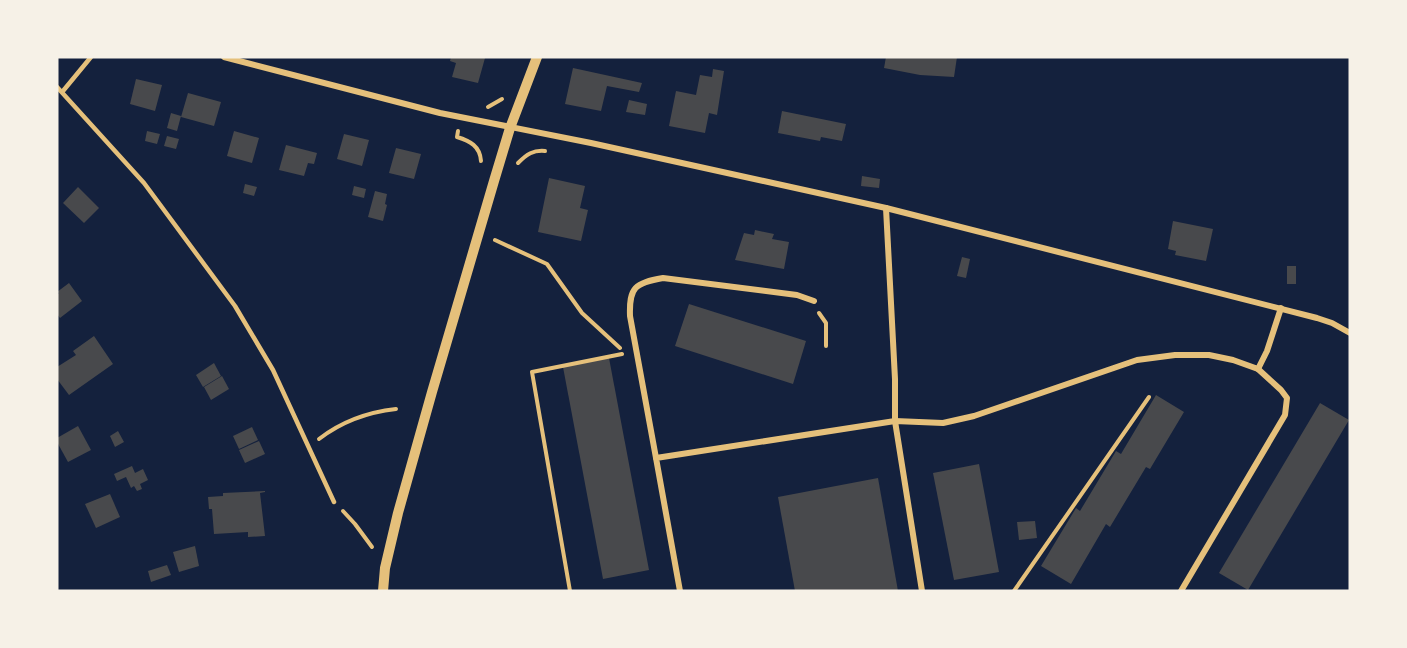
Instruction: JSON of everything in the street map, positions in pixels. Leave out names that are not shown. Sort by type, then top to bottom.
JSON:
[{"type":"street","points":[[224,57],[440,113],[591,143],[886,208],[1281,308],[1332,323],[1350,333]]},
{"type":"street","points":[[383,591],[385,568],[398,513],[432,392],[510,128],[537,57]]},
{"type":"street","points":[[886,208],[895,421],[922,591]]},
{"type":"street","points":[[680,591],[630,316],[629,300],[633,289],[645,281],[663,278],[797,295],[814,300]]},
{"type":"street","points":[[1258,369],[1268,351],[1281,308]]},
{"type":"street","points":[[656,458],[895,421],[943,423],[974,416],[1137,360],[1175,355],[1209,355],[1233,360],[1258,369],[1281,390],[1287,398],[1284,415],[1181,591]]},
{"type":"lane","points":[[63,91],[91,57]]},
{"type":"lane","points":[[57,87],[144,183],[235,306],[273,370],[334,502]]},
{"type":"path","points":[[471,142],[479,150],[482,158],[481,165]]},
{"type":"path","points":[[517,165],[536,150],[548,151]]},
{"type":"path","points":[[495,240],[547,264],[582,313],[612,341]]},
{"type":"path","points":[[818,310],[826,323],[826,346]]},
{"type":"path","points":[[570,591],[532,372],[626,353]]},
{"type":"path","points":[[1014,591],[1149,397]]},
{"type":"path","points":[[309,447],[328,432],[349,421],[396,409]]},
{"type":"path","points":[[334,502],[356,524],[385,568]]},
{"type":"building","points":[[451,57],[485,58],[478,83],[452,77],[456,63],[450,61]]},
{"type":"building","points":[[886,57],[957,57],[954,77],[920,75],[884,68]]},
{"type":"building","points":[[573,68],[642,83],[639,92],[607,86],[601,111],[565,104]]},
{"type":"building","points":[[713,69],[724,71],[717,115],[709,113],[705,133],[669,126],[676,91],[696,95],[700,75],[712,77]]},
{"type":"building","points":[[136,79],[162,85],[155,111],[130,104]]},
{"type":"building","points":[[188,93],[221,102],[214,126],[181,117]]},
{"type":"building","points":[[629,100],[647,104],[645,115],[626,112]]},
{"type":"building","points":[[782,111],[846,124],[842,141],[821,137],[820,141],[778,133]]},
{"type":"building","points":[[171,113],[181,116],[177,131],[167,128]]},
{"type":"building","points":[[147,131],[160,134],[157,144],[145,141]]},
{"type":"building","points":[[234,131],[259,138],[252,163],[227,156]]},
{"type":"building","points":[[344,134],[369,140],[362,166],[337,159]]},
{"type":"building","points":[[167,136],[179,139],[176,149],[164,146]]},
{"type":"building","points":[[286,145],[317,153],[314,164],[308,163],[304,176],[279,170]]},
{"type":"building","points":[[396,148],[421,154],[414,179],[389,173]]},
{"type":"building","points":[[862,176],[880,179],[879,188],[861,186]]},
{"type":"building","points":[[549,178],[585,186],[580,208],[588,210],[581,241],[538,232]]},
{"type":"building","points":[[245,184],[257,187],[254,196],[243,193]]},
{"type":"building","points":[[354,186],[366,189],[364,198],[352,195]]},
{"type":"building","points":[[78,187],[99,208],[84,223],[63,203]]},
{"type":"building","points":[[375,191],[387,194],[383,221],[368,217]]},
{"type":"building","points":[[1173,221],[1213,229],[1206,261],[1175,255],[1176,251],[1168,249]]},
{"type":"building","points":[[755,230],[774,234],[772,239],[789,242],[784,269],[735,260],[744,233],[754,235]]},
{"type":"building","points":[[962,257],[970,259],[966,278],[957,276]]},
{"type":"building","points":[[1287,266],[1296,266],[1296,284],[1287,284]]},
{"type":"building","points":[[69,283],[82,301],[60,318],[57,314],[57,295],[59,293],[57,292]]},
{"type":"building","points":[[689,304],[806,341],[793,384],[675,346]]},
{"type":"building","points":[[94,336],[113,364],[69,395],[57,379],[57,367],[76,355],[73,351]]},
{"type":"building","points":[[609,358],[649,570],[603,579],[563,367]]},
{"type":"building","points":[[214,363],[221,376],[203,387],[196,375]]},
{"type":"building","points":[[222,376],[229,389],[211,400],[204,387]]},
{"type":"building","points":[[1156,395],[1184,412],[1150,469],[1146,467],[1110,527],[1106,524],[1071,584],[1041,566],[1076,508],[1080,511],[1116,451],[1121,454]]},
{"type":"building","points":[[1320,403],[1349,420],[1248,590],[1219,573]]},
{"type":"building","points":[[78,426],[91,450],[68,462],[57,438]]},
{"type":"building","points":[[252,427],[258,440],[239,449],[233,436]]},
{"type":"building","points":[[118,431],[124,442],[115,447],[110,436]]},
{"type":"building","points":[[259,441],[265,454],[245,463],[239,450]]},
{"type":"building","points":[[979,464],[999,572],[954,580],[933,473]]},
{"type":"building","points":[[132,466],[135,473],[143,469],[148,480],[140,484],[142,489],[137,491],[134,486],[131,488],[126,477],[117,481],[114,474]]},
{"type":"building","points":[[878,478],[898,591],[795,591],[778,497]]},
{"type":"building","points":[[265,491],[260,493],[265,536],[248,537],[248,532],[214,534],[212,509],[209,509],[208,497],[223,496],[223,493]]},
{"type":"building","points":[[110,494],[120,517],[96,528],[85,504]]},
{"type":"building","points":[[1035,521],[1037,538],[1019,540],[1017,522]]},
{"type":"building","points":[[195,546],[199,566],[179,572],[173,552]]},
{"type":"building","points":[[167,565],[171,575],[151,582],[148,571]]}]
